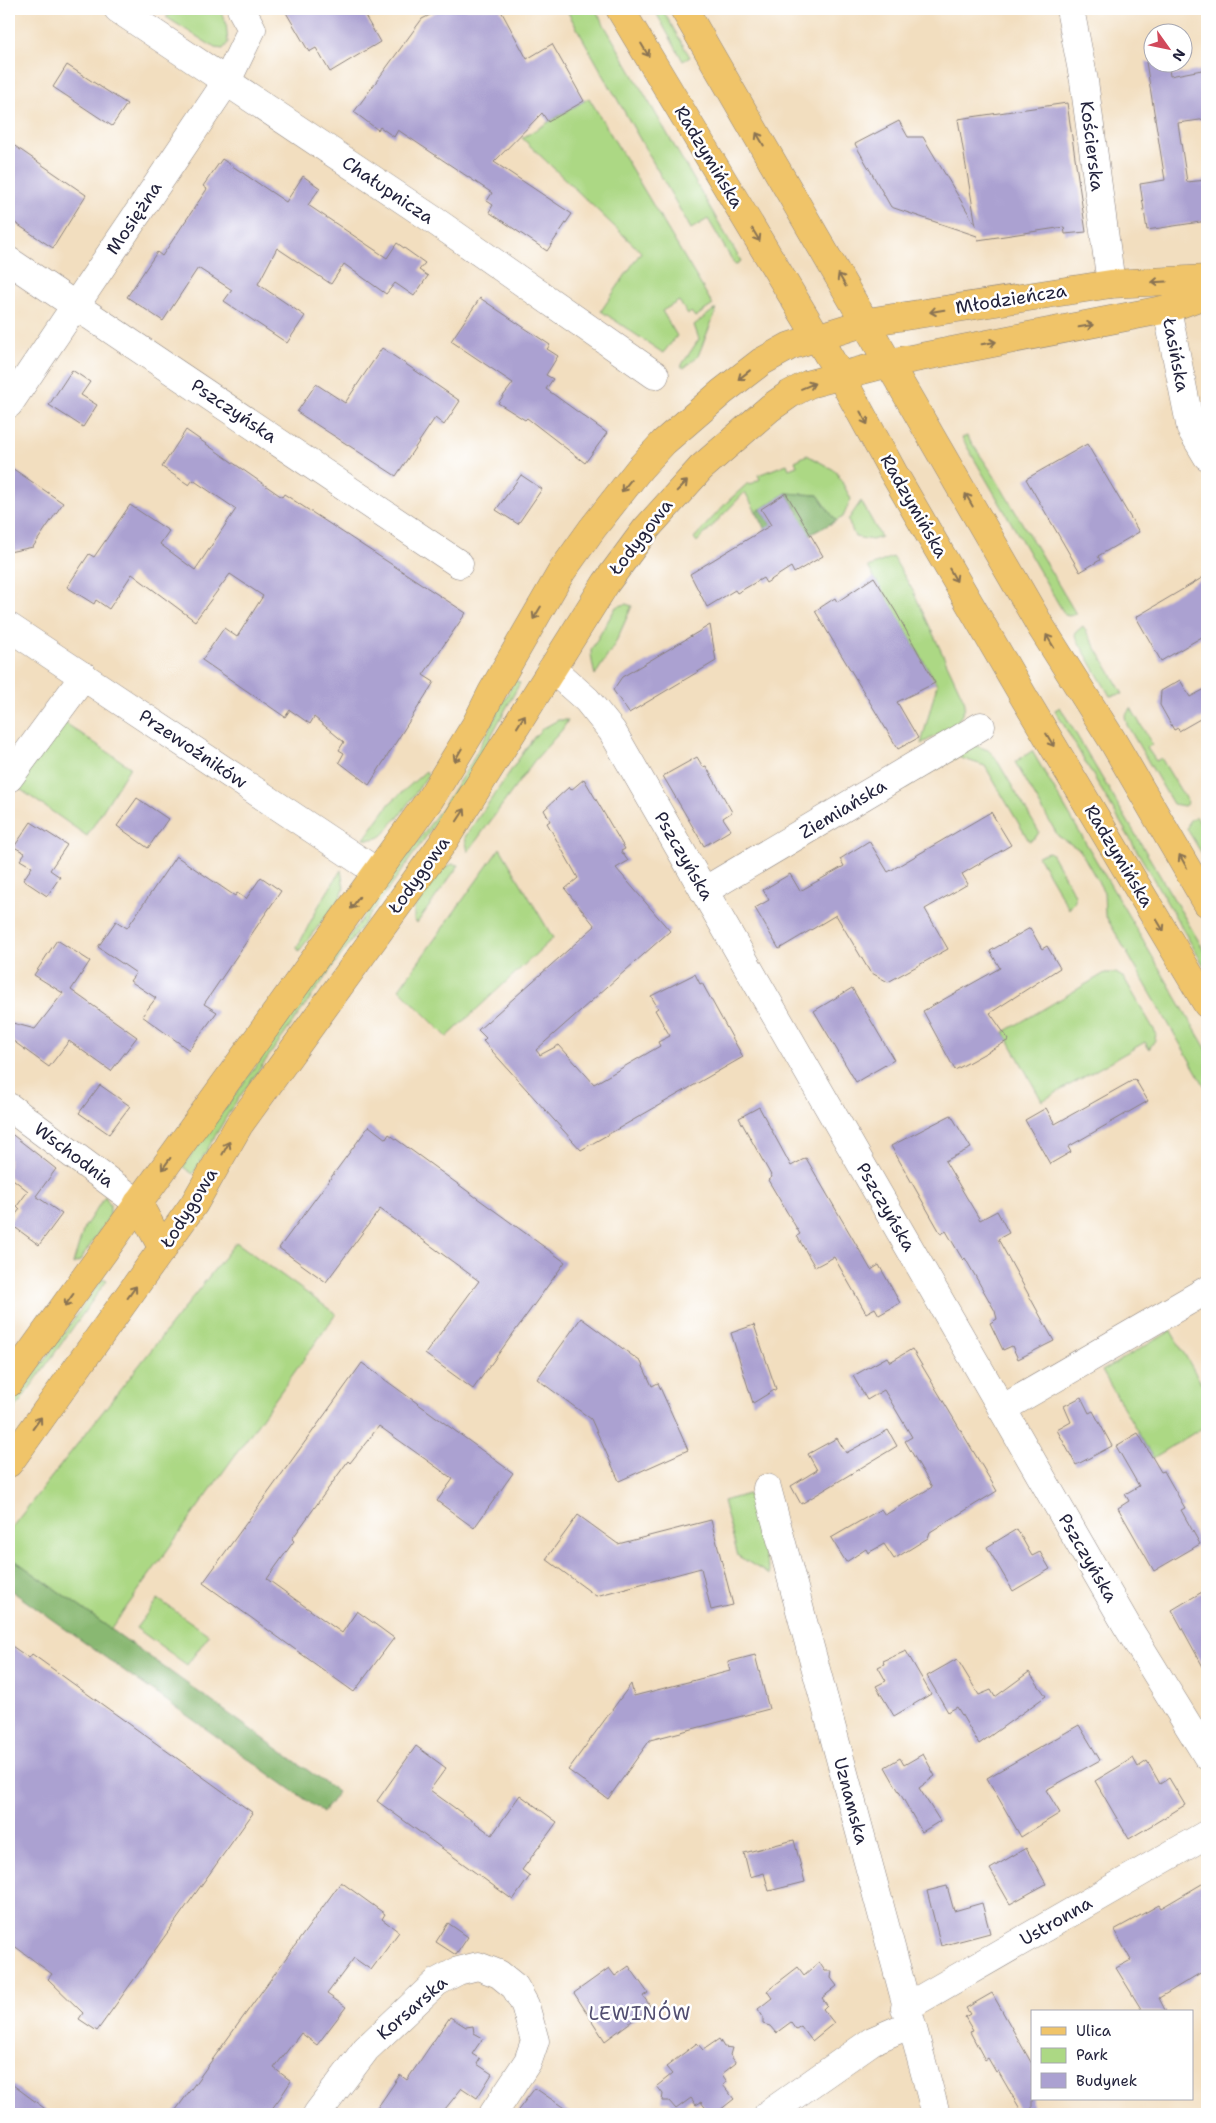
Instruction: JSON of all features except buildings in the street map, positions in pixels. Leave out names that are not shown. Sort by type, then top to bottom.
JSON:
[{"type":"main road","name":"Radzymińska","points":[[620,9],[840,375],[1015,682],[1207,1004]]},
{"type":"main road","points":[[684,9],[867,322],[1050,641],[1111,738],[1207,903]]},
{"type":"main road","name":"Młodzieńcza","points":[[817,337],[867,322],[1111,284],[1207,279]]},
{"type":"main road","points":[[890,363],[1167,310],[1207,294]]},
{"type":"main road","name":"Łodygowa","points":[[9,1383],[448,772],[562,571],[640,468],[664,442],[748,371],[778,352],[817,337]]},
{"type":"main road","name":"Łodygowa","points":[[9,1463],[194,1204],[239,1125],[442,844],[606,583],[674,495],[726,445],[782,400],[809,384],[890,363]]},
{"type":"main road","points":[[138,1203],[163,1249]]},
{"type":"street","name":"Chałupnicza","points":[[118,9],[438,223],[655,375]]},
{"type":"street","name":"Kościerska","points":[[1070,9],[1084,81],[1111,284]]},
{"type":"street","name":"Mosiężna","points":[[9,404],[227,81],[246,19]]},
{"type":"street","name":"Pszczyńska","points":[[9,261],[459,564]]},
{"type":"street","name":"Łasińska","points":[[1167,310],[1191,430],[1207,456]]},
{"type":"street","name":"Przewoźników","points":[[9,627],[377,872]]},
{"type":"street","name":"Pszczyńska","points":[[552,669],[587,700],[612,731],[1127,1626],[1207,1756]]},
{"type":"street","points":[[9,778],[84,676]]},
{"type":"street","name":"Ziemiańska","points":[[704,891],[981,726]]},
{"type":"street","name":"Wschodnia","points":[[9,1107],[138,1203]]},
{"type":"street","points":[[1002,1410],[1207,1290]]},
{"type":"street","name":"Uznamska","points":[[767,1488],[936,2114]]},
{"type":"street","name":"Ustronna","points":[[768,2114],[908,2016],[1207,1834]]},
{"type":"street","name":"Korsarska","points":[[317,2114],[366,2049],[437,1982],[458,1971],[478,1966],[499,1974],[515,1987],[525,2005],[535,2041],[528,2061],[493,2114]]},
{"type":"green space","points":[[179,9],[219,9],[226,22],[228,43],[223,49],[215,48],[166,17]]},
{"type":"green space","points":[[566,9],[595,9],[741,261],[735,265],[708,219],[691,229]]},
{"type":"green space","points":[[654,9],[662,9],[690,57],[683,61]]},
{"type":"green space","points":[[589,98],[713,305],[695,317],[691,312],[688,315],[679,301],[662,311],[677,336],[663,353],[601,311],[641,252],[522,138]]},
{"type":"green space","points":[[715,309],[716,311],[698,356],[684,368],[681,366],[699,339],[694,325]]},
{"type":"green space","points":[[967,436],[993,474],[1076,614],[1065,615],[962,438]]},
{"type":"green space","points":[[807,455],[836,471],[851,499],[843,517],[836,521],[818,495],[786,493],[756,512],[745,492],[697,542],[694,538],[727,502],[748,483],[750,485],[760,479],[758,475],[787,464],[789,469],[797,466],[795,461]]},
{"type":"green space","points":[[786,493],[818,495],[836,521],[778,551],[756,512],[761,509],[774,529],[799,513]]},
{"type":"green space","points":[[861,501],[881,537],[872,540],[855,537],[848,520]]},
{"type":"green space","points":[[893,557],[913,591],[965,702],[961,717],[950,728],[921,744],[937,684],[868,567]]},
{"type":"green space","points":[[626,604],[632,606],[614,646],[595,675],[591,650],[616,607]]},
{"type":"green space","points":[[1083,626],[1123,694],[1110,696],[1075,636],[1076,632]]},
{"type":"green space","points":[[515,680],[520,683],[468,778],[231,1109],[193,1174],[183,1167],[446,802],[471,763]]},
{"type":"green space","points":[[1060,707],[1207,955],[1207,971],[1055,710]]},
{"type":"green space","points":[[1131,708],[1152,744],[1147,748],[1156,761],[1161,758],[1188,803],[1184,806],[1173,804],[1127,725],[1125,716]]},
{"type":"green space","points":[[61,720],[130,767],[87,836],[14,785]]},
{"type":"green space","points":[[558,720],[568,720],[562,730],[534,761],[468,852],[465,837],[534,737],[542,729]]},
{"type":"green space","points":[[974,745],[988,750],[995,757],[1039,832],[1036,837],[1029,841],[985,766],[958,757],[898,792]]},
{"type":"green space","points":[[1032,751],[1207,1050],[1207,1090],[1105,915],[1104,892],[1080,850],[1058,836],[1015,762]]},
{"type":"green space","points":[[426,771],[428,775],[398,818],[385,833],[378,838],[364,839],[390,803]]},
{"type":"green space","points":[[1196,816],[1207,836],[1207,862],[1187,829],[1189,821]]},
{"type":"green space","points":[[500,848],[553,938],[447,1037],[399,989]]},
{"type":"green space","points":[[1048,852],[1051,853],[1075,895],[1075,901],[1069,909],[1038,856]]},
{"type":"green space","points":[[453,864],[459,865],[417,923],[414,919],[414,908],[424,897],[439,872]]},
{"type":"green space","points":[[341,870],[344,888],[340,898],[299,951],[297,948],[318,907]]},
{"type":"green space","points":[[1105,973],[1116,973],[1124,978],[1156,1033],[1155,1040],[1149,1049],[1145,1042],[1042,1101],[1004,1032]]},
{"type":"green space","points":[[105,1196],[110,1205],[110,1215],[80,1261],[73,1264],[84,1228]]},
{"type":"green space","points":[[236,1242],[336,1314],[111,1629],[9,1556],[9,1531]]},
{"type":"green space","points":[[103,1278],[107,1280],[9,1417],[9,1410]]},
{"type":"green space","points":[[1171,1331],[1207,1393],[1207,1425],[1153,1458],[1102,1371]]},
{"type":"green space","points":[[748,1494],[770,1575],[738,1556],[723,1501]]},
{"type":"green space","points":[[9,1556],[338,1792],[323,1812],[9,1589]]},
{"type":"green space","points":[[158,1599],[209,1635],[187,1665],[136,1628]]},
{"type":"district","name":"LEWINÓW","points":[[640,2013]]}]
